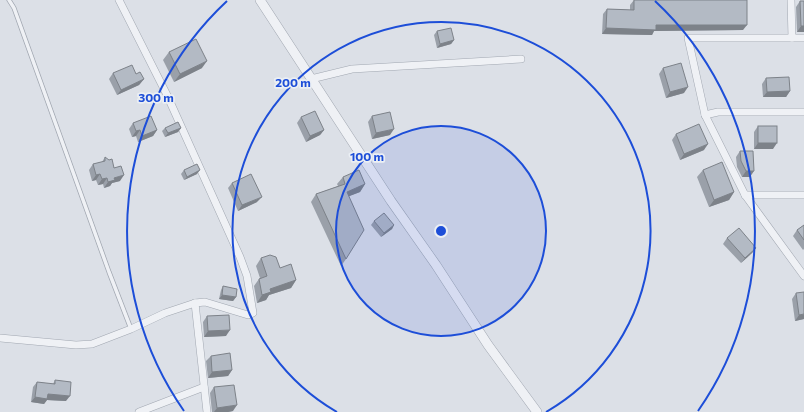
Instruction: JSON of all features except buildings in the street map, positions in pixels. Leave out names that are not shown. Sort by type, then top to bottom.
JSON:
[{"type":"street","points":[[0,338],[76,345],[92,344],[131,329],[165,313],[195,303],[205,302],[248,315],[253,313],[247,276],[240,257],[167,96],[119,0]]},
{"type":"street","points":[[260,0],[391,201],[436,265],[488,345],[537,412]]},
{"type":"street","points":[[791,0],[792,38]]},
{"type":"street","points":[[804,38],[688,38],[705,115],[744,195],[804,276]]},
{"type":"street","points":[[311,79],[352,69],[521,59]]},
{"type":"street","points":[[705,115],[718,112],[804,112]]},
{"type":"street","points":[[744,195],[804,196]]},
{"type":"street","points":[[195,303],[206,412]]},
{"type":"street","points":[[139,412],[204,387]]},
{"type":"lane","points":[[9,0],[14,8],[131,329]]}]
